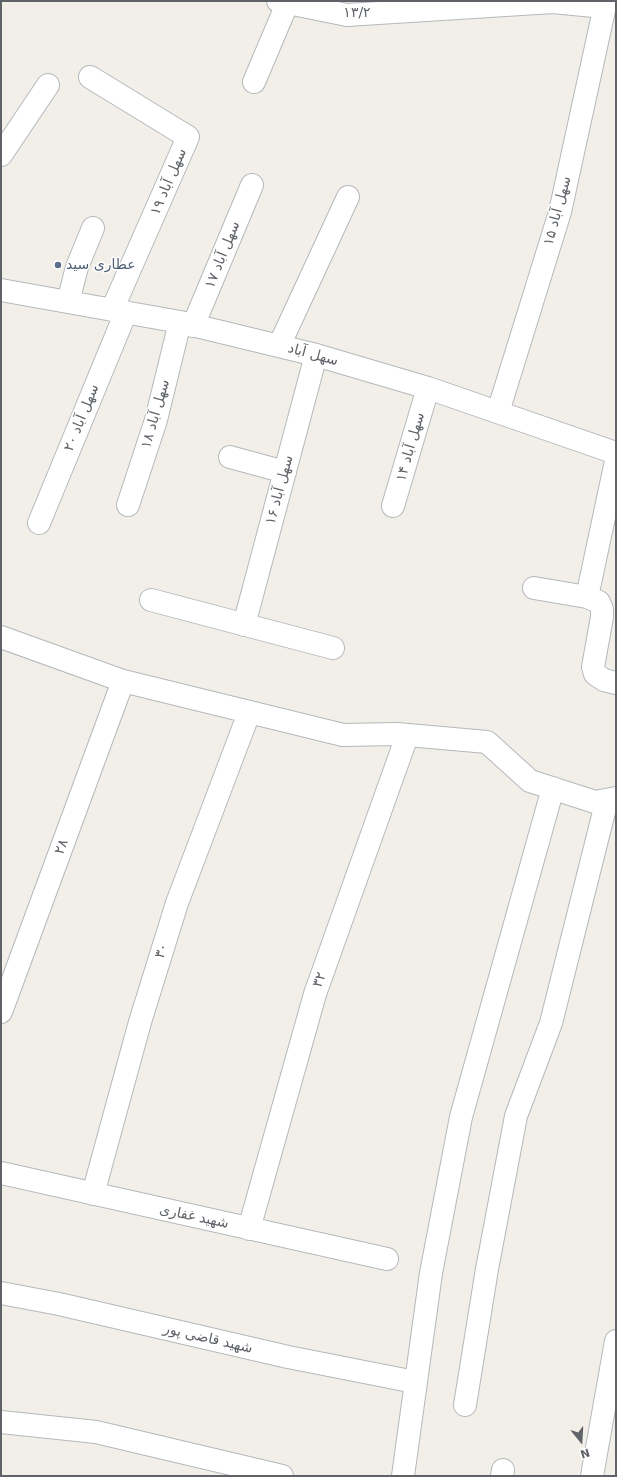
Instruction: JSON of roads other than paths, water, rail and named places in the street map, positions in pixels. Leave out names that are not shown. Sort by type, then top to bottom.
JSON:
[{"type":"street","name":"۱۳/۲","points":[[282,2],[347,15],[437,5],[553,2],[605,4]]},
{"type":"street","points":[[254,82],[282,2]]},
{"type":"street","name":"سهل آباد ۱۵","points":[[498,412],[560,212],[605,4]]},
{"type":"street","name":"سهل آباد ۱۹","points":[[90,77],[188,137],[119,311]]},
{"type":"street","points":[[1,154],[48,85]]},
{"type":"street","name":"سهل آباد ۱۷","points":[[187,324],[252,184]]},
{"type":"street","points":[[279,346],[348,197]]},
{"type":"street","points":[[68,302],[77,267],[93,228]]},
{"type":"street","name":"سهل آباد","points":[[1,290],[187,324],[316,355],[428,388],[616,453]]},
{"type":"street","name":"سهل آباد ۲۰","points":[[39,523],[119,311]]},
{"type":"street","name":"سهل آباد ۱۸","points":[[128,504],[187,324]]},
{"type":"street","name":"سهل آباد ۱۶","points":[[244,625],[316,355]]},
{"type":"street","name":"سهل آباد ۱۴","points":[[393,506],[428,388]]},
{"type":"street","points":[[230,457],[285,472]]},
{"type":"street","points":[[587,597],[616,461]]},
{"type":"street","points":[[534,588],[587,597],[599,602],[602,609],[593,667],[596,674],[604,680],[616,683]]},
{"type":"street","points":[[152,600],[333,648]]},
{"type":"street","points":[[2,642],[123,681],[343,735],[407,736],[488,742],[530,781],[595,802],[611,799],[551,1023],[516,1116],[465,1405]]},
{"type":"street","name":"۲۸","points":[[1,1012],[123,681]]},
{"type":"street","name":"۳۰","points":[[93,1194],[140,1022],[177,903],[249,713]]},
{"type":"street","name":"۳۲","points":[[249,1229],[315,994],[407,736]]},
{"type":"street","points":[[403,1476],[430,1273],[461,1117],[553,788]]},
{"type":"street","name":"شهید غفاری","points":[[1,1173],[387,1259]]},
{"type":"street","name":"شهید قاضی پور","points":[[1,1293],[67,1306],[288,1357],[416,1382]]},
{"type":"street","points":[[592,1476],[616,1341]]},
{"type":"street","points":[[1,1422],[96,1432],[282,1476]]},
{"type":"place","name":"عطاری سید","points":[[58,265]]}]
